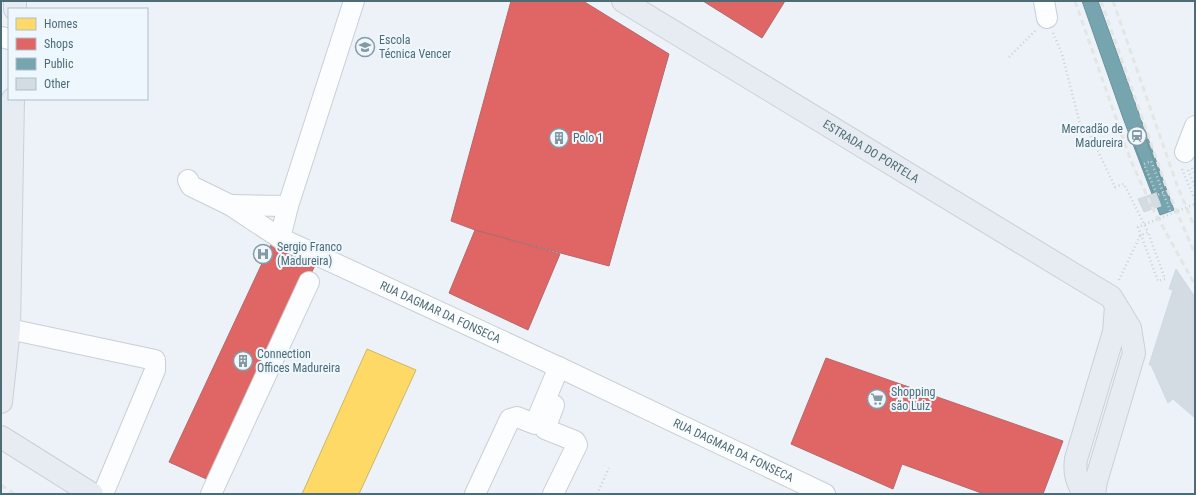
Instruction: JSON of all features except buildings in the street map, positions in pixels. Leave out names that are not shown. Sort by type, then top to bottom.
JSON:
[{"type":"main road","name":"ESTRADA DO PORTELA","points":[[623,1],[1114,301]]},
{"type":"main road","points":[[1,402],[9,329],[13,100]]},
{"type":"main road","points":[[1084,494],[1077,482],[1074,470],[1114,332],[1114,301]]},
{"type":"main road","points":[[1094,494],[1096,481],[1134,353],[1130,328],[1114,301]]},
{"type":"main road","points":[[1,437],[92,494]]},
{"type":"street","points":[[280,238],[288,206],[354,1]]},
{"type":"street","points":[[1184,162],[1195,126]]},
{"type":"street","name":"RUA DAGMAR DA FONSECA","points":[[195,186],[230,205],[280,238],[563,369],[825,494]]},
{"type":"street","points":[[230,205],[288,206]]},
{"type":"street","points":[[211,494],[309,282]]},
{"type":"street","points":[[9,329],[155,360],[155,370],[103,494]]},
{"type":"street","points":[[540,427],[563,369]]},
{"type":"street","points":[[475,494],[511,417],[517,417],[575,441],[577,445],[553,494]]},
{"type":"path","points":[[1009,57],[1046,10]]},
{"type":"path","points":[[1046,10],[1062,54],[1080,124],[1088,130],[1115,187],[1124,184],[1148,232],[1165,278],[1158,281],[1138,227],[1171,214],[1195,204]]},
{"type":"path","points":[[1163,193],[1157,195],[1144,164],[1151,161],[1171,214]]},
{"type":"path","points":[[1184,162],[1195,187]]},
{"type":"path","points":[[1184,162],[1195,200]]},
{"type":"path","points":[[1114,301],[1140,236],[1148,232]]},
{"type":"path","points":[[597,494],[609,468]]},
{"type":"railway","points":[[1075,1],[1131,161],[1153,209],[1195,285]]},
{"type":"railway","points":[[1101,1],[1167,189],[1195,254]]},
{"type":"railway","points":[[1113,1],[1177,185],[1195,228]]},
{"type":"railway","points":[[1,485],[15,494]]},
{"type":"place","name":"Escola Técnica Vencer","points":[[365,47]]},
{"type":"place","name":"Mercadão de Madureira","points":[[1137,136]]},
{"type":"place","name":"Polo 1","points":[[559,138]]},
{"type":"place","name":"Sergio Franco (Madureira)","points":[[263,254]]},
{"type":"place","name":"Connection Offices Madureira","points":[[243,361]]},
{"type":"place","name":"Shopping são Luiz","points":[[877,399]]}]
